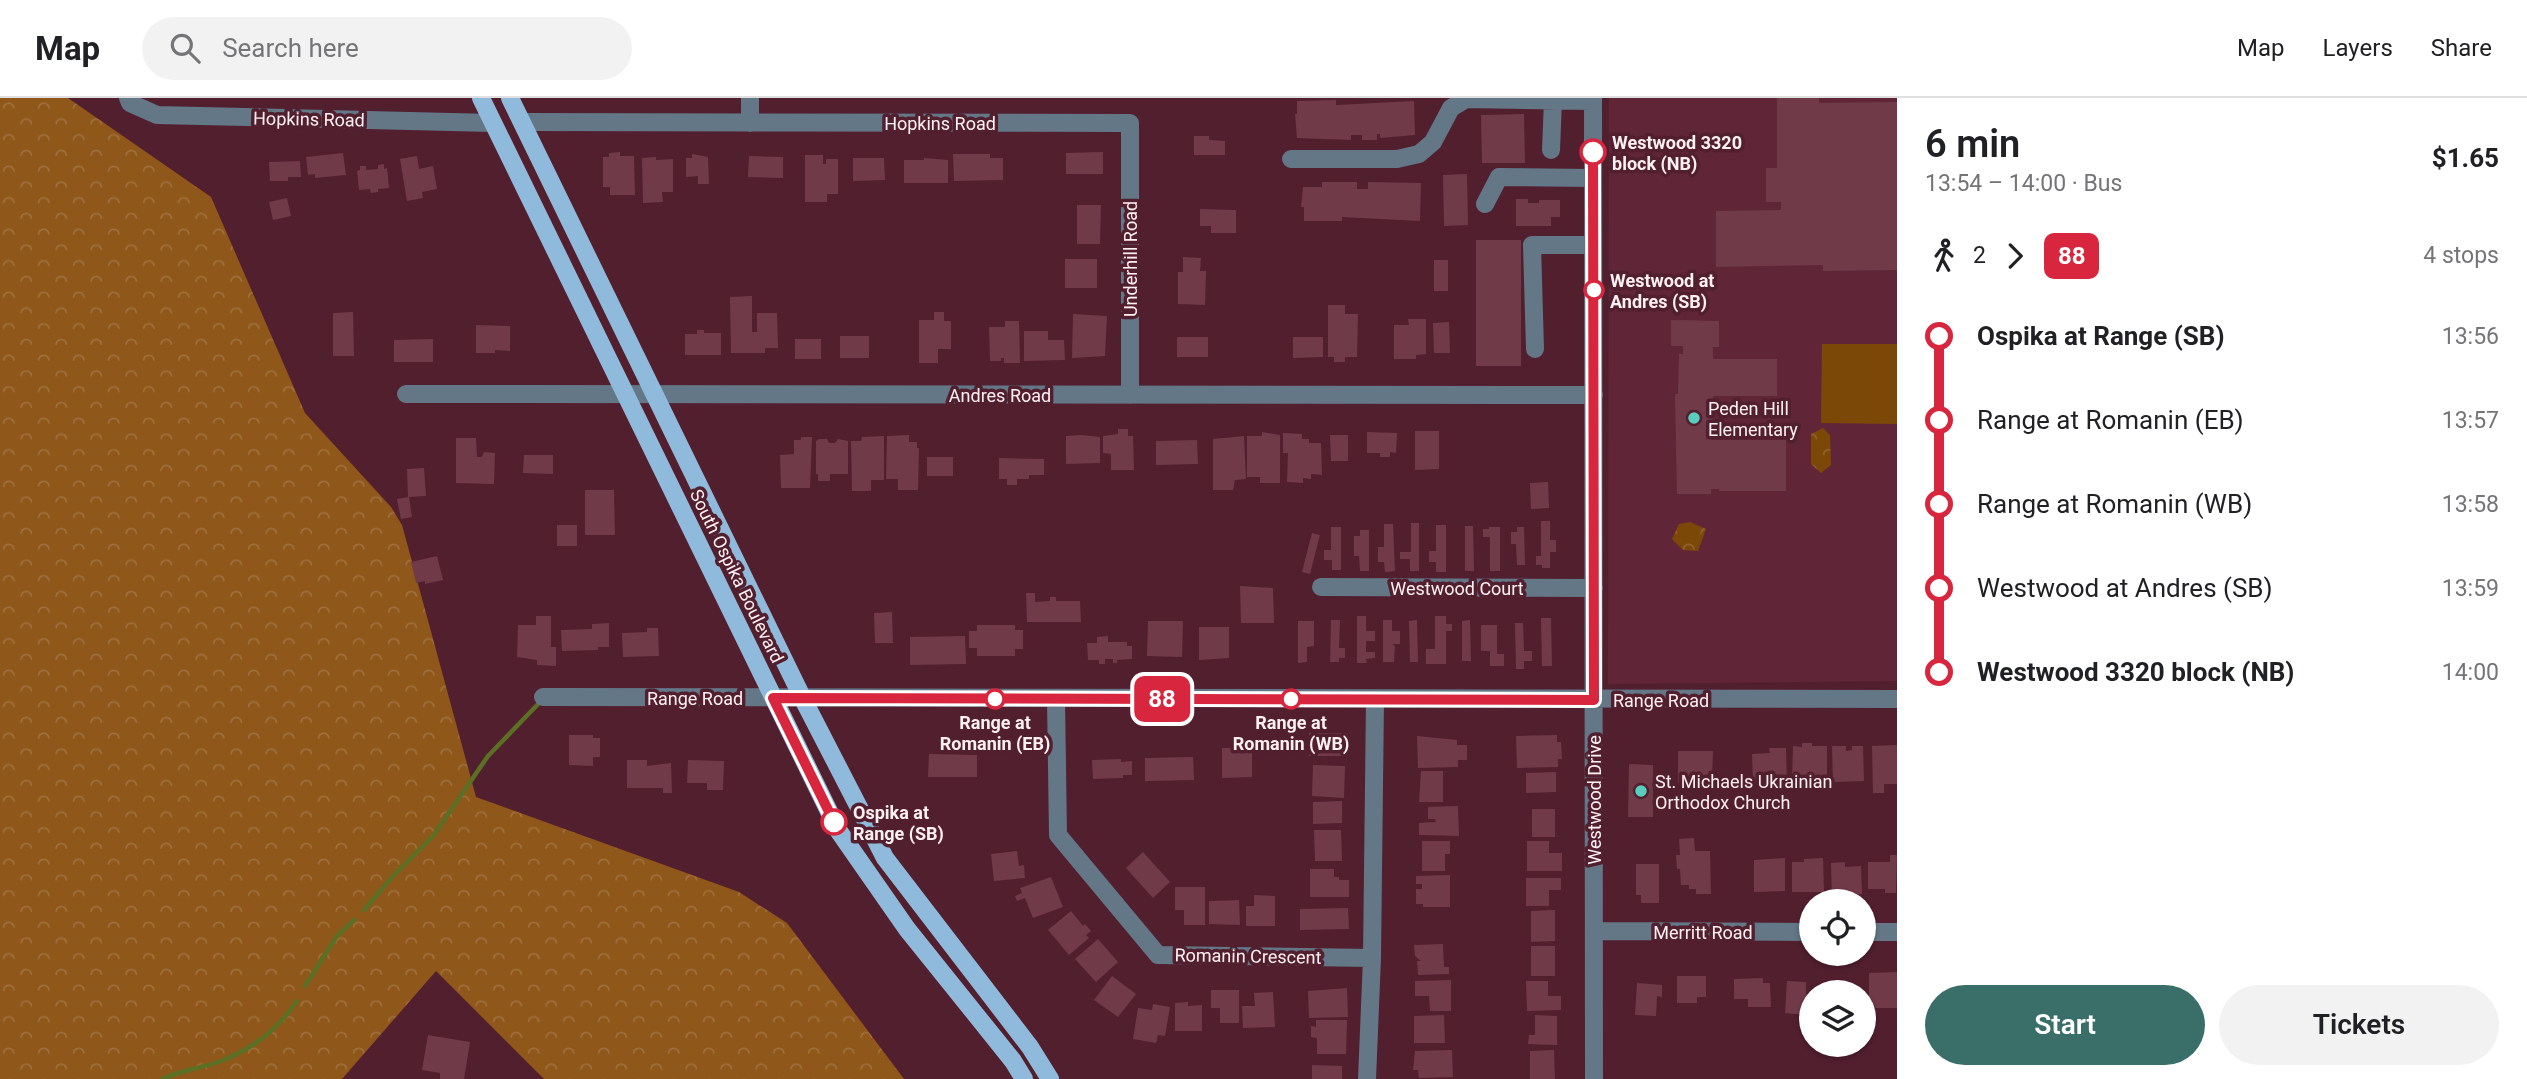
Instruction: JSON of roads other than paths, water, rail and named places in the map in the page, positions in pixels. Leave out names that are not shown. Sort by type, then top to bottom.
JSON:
[{"type":"main road","name":"South Ospika Boulevard","points":[[481,98],[838,830],[906,929],[1013,1061],[1024,1079]]},
{"type":"main road","name":"South Ospika Boulevard","points":[[510,98],[803,699],[886,858],[1030,1047],[1050,1079]]},
{"type":"street","points":[[750,98],[750,123]]},
{"type":"street","name":"Westwood Drive","points":[[1291,159],[1397,159],[1419,153],[1433,142],[1451,108],[1466,99],[1593,100],[1594,1079]]},
{"type":"street","name":"Hopkins Road","points":[[129,100],[157,115],[492,123]]},
{"type":"street","points":[[1551,150],[1553,100]]},
{"type":"street","name":"Hopkins Road","points":[[522,122],[1130,123]]},
{"type":"street","name":"Underhill Road","points":[[1130,123],[1130,395]]},
{"type":"street","points":[[1485,204],[1499,177],[1594,178]]},
{"type":"street","points":[[1535,349],[1532,245],[1594,245]]},
{"type":"street","name":"Andres Road","points":[[406,394],[1594,396]]},
{"type":"street","name":"Westwood Court","points":[[1321,587],[1594,588]]},
{"type":"street","name":"Range Road","points":[[543,697],[1897,699]]},
{"type":"street","name":"Romanin Crescent","points":[[1056,699],[1058,835],[1158,955],[1372,958]]},
{"type":"street","points":[[1367,1079],[1372,958],[1375,699]]},
{"type":"street","name":"Merritt Road","points":[[1594,931],[1799,932]]},
{"type":"street","points":[[1876,932],[1897,932]]},
{"type":"waterway","points":[[364,910],[433,836],[488,756],[542,700]]},
{"type":"waterway","points":[[305,986],[337,936],[354,920]]},
{"type":"waterway","points":[[163,1079],[244,1051],[273,1029],[297,1001]]},
{"type":"place","name":"Westwood 3320 block (NB)","points":[[1593,152]]},
{"type":"place","name":"Westwood at Andres (SB)","points":[[1594,290]]},
{"type":"place","name":"Peden Hill Elementary","points":[[1694,418]]},
{"type":"place","name":"Range at Romanin (EB)","points":[[995,699]]},
{"type":"place","name":"Range at Romanin (WB)","points":[[1291,699]]},
{"type":"place","name":"St. Michaels Ukrainian Orthodox Church","points":[[1641,791]]},
{"type":"place","name":"Ospika at Range (SB)","points":[[834,822]]}]
